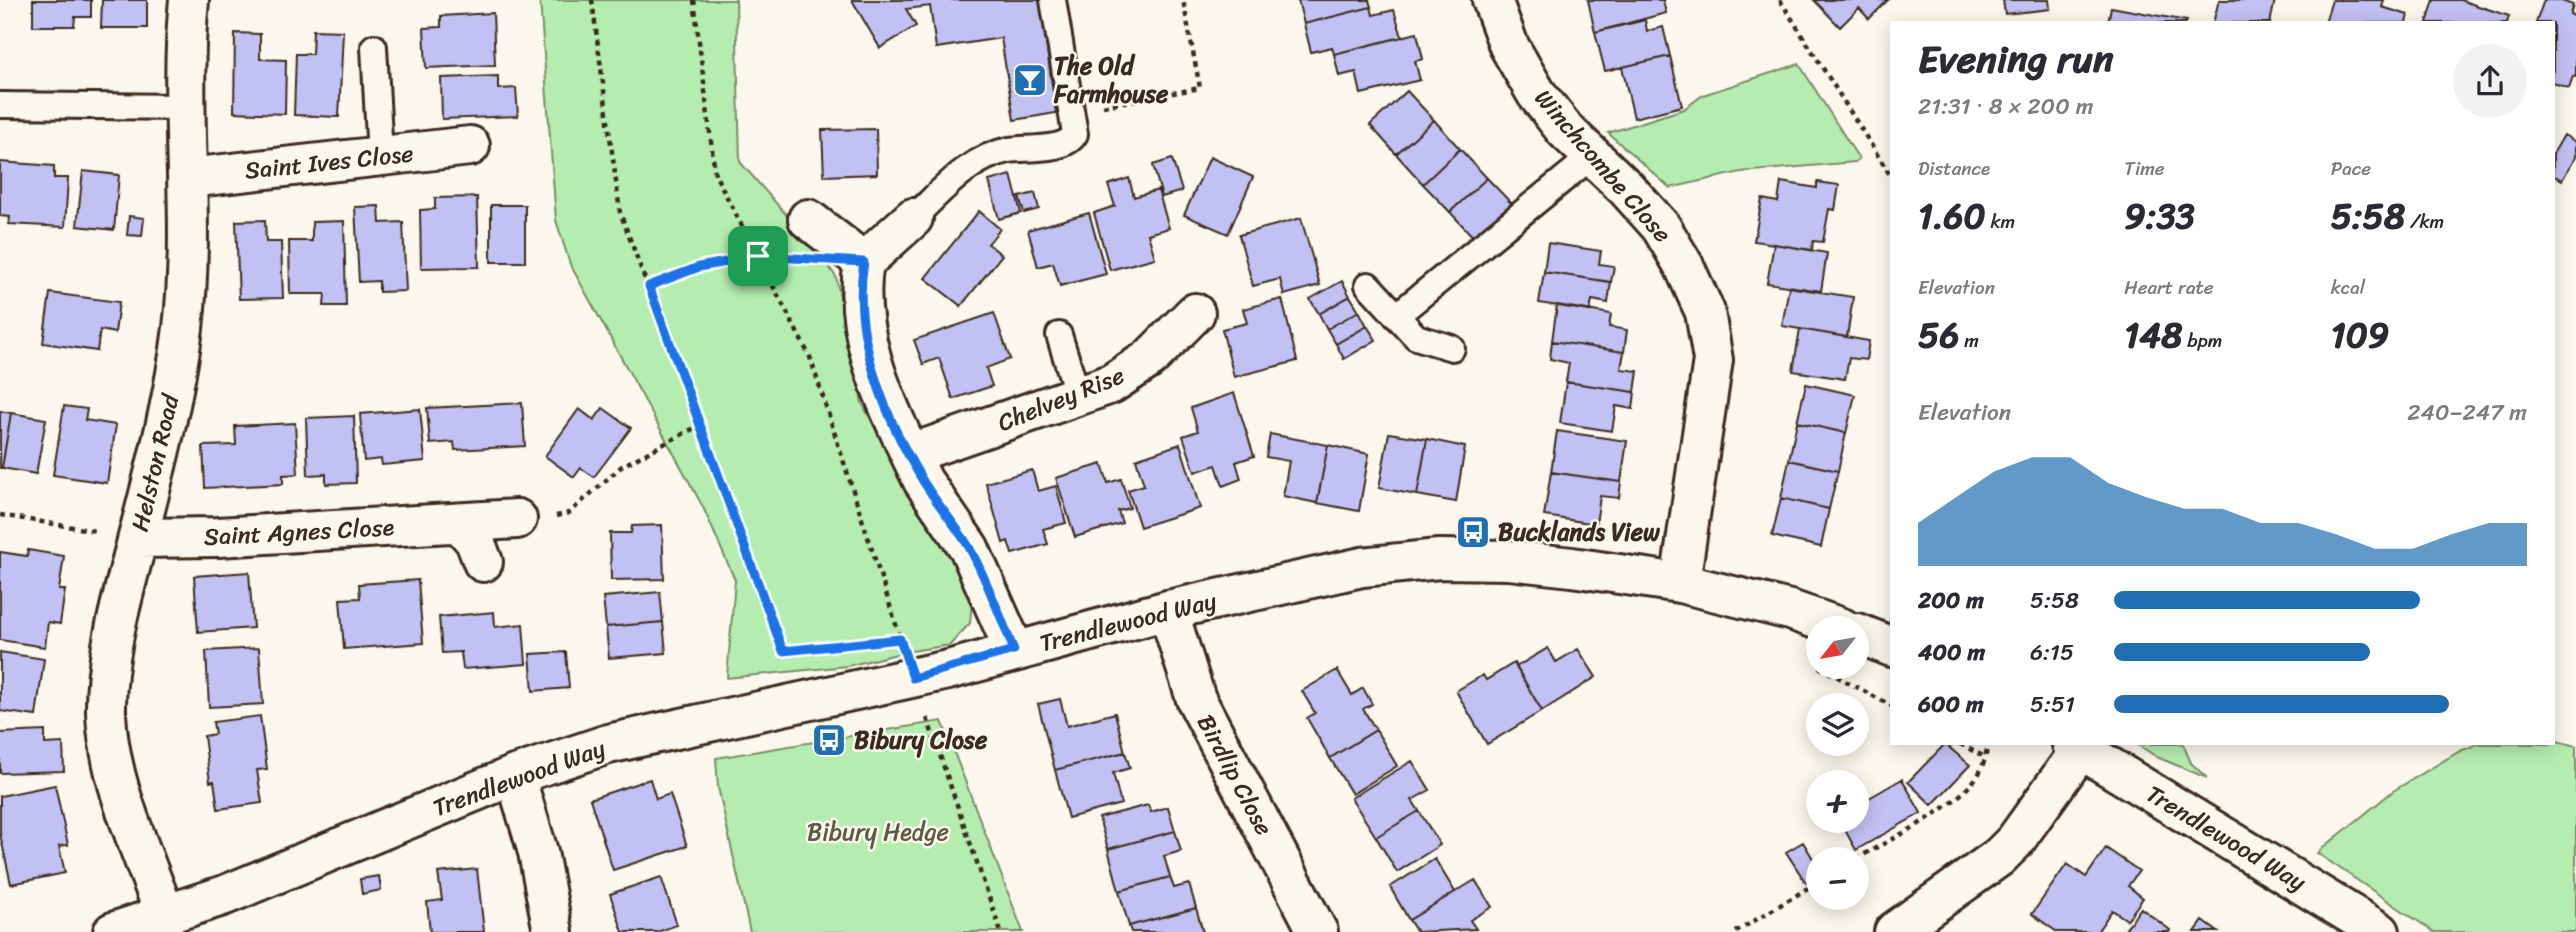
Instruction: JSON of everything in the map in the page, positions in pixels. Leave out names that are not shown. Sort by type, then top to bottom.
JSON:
[{"type":"street","name":"Helston Road","points":[[165,915],[117,777],[106,713],[115,637],[175,379],[183,328],[188,273],[188,178],[184,107],[189,0]]},
{"type":"street","name":"Winchcombe Close","points":[[1492,0],[1500,27],[1528,80],[1558,122],[1644,206],[1661,227],[1696,292],[1710,334],[1713,360],[1680,583]]},
{"type":"street","name":"Saint Ives Close","points":[[188,178],[470,146]]},
{"type":"street","points":[[913,218],[864,262],[861,298],[868,344],[884,397],[909,454],[923,481],[969,548],[1014,650]]},
{"type":"street","points":[[808,219],[864,262]]},
{"type":"street","name":"Chelvey Rise","points":[[909,454],[1078,396],[1130,372],[1175,336],[1195,313]]},
{"type":"street","name":"Saint Agnes Close","points":[[138,538],[218,537],[517,519]]},
{"type":"street","points":[[460,523],[475,541],[482,562]]},
{"type":"street","name":"Trendlewood Way","points":[[113,932],[225,895],[515,775],[608,744],[913,678],[1168,610],[1362,567],[1439,559],[1509,559],[1680,583],[1807,616]]},
{"type":"street","name":"Birdlip Close","points":[[1168,610],[1196,699],[1318,932]]},
{"type":"street","points":[[1869,638],[1890,646]]},
{"type":"street","points":[[1894,932],[2007,849],[2032,821],[2077,746]]},
{"type":"street","name":"Trendlewood Way","points":[[2077,746],[2380,932]]},
{"type":"street","points":[[515,775],[538,852],[553,932]]},
{"type":"lane","points":[[913,218],[962,172],[986,156],[1070,141],[1075,134],[1053,0]]},
{"type":"lane","points":[[374,47],[380,156]]},
{"type":"lane","points":[[0,105],[184,107]]},
{"type":"lane","points":[[1396,316],[1592,156]]},
{"type":"lane","points":[[1368,285],[1416,337],[1452,348]]},
{"type":"lane","points":[[1059,335],[1078,396]]},
{"type":"path","points":[[592,0],[620,212],[702,424],[783,651],[874,641]]},
{"type":"path","points":[[694,0],[715,174],[810,357],[900,639],[1000,932]]},
{"type":"path","points":[[1071,113],[1200,88],[1183,0]]},
{"type":"path","points":[[1780,0],[1890,175]]},
{"type":"path","points":[[649,286],[699,267],[758,256],[798,258]]},
{"type":"path","points":[[517,519],[564,516],[622,466],[702,424]]},
{"type":"path","points":[[0,516],[138,538]]},
{"type":"path","points":[[887,640],[900,639]]},
{"type":"path","points":[[1841,679],[1890,705]]},
{"type":"path","points":[[1962,745],[1985,757]]},
{"type":"path","points":[[1869,851],[1947,804],[1974,781],[1989,745]]},
{"type":"path","points":[[1736,932],[1806,889]]},
{"type":"green space","points":[[540,0],[736,0],[740,162],[808,236],[836,277],[862,403],[900,476],[973,588],[970,623],[950,645],[905,652],[847,666],[727,678],[735,580],[703,507],[570,264],[556,220]]},
{"type":"green space","points":[[1799,64],[1859,159],[1855,162],[1741,172],[1670,188],[1608,133],[1684,109],[1703,95]]},
{"type":"green space","name":"Bibury Hedge","points":[[942,721],[1023,932],[750,932],[718,787],[716,758]]},
{"type":"green space","points":[[2555,741],[2576,746],[2576,932],[2434,932],[2317,853],[2393,791],[2460,751],[2475,745],[2555,745]]},
{"type":"green space","points":[[2139,745],[2183,745],[2191,763],[2207,778],[2157,757]]},
{"type":"building","points":[[33,0],[91,0],[91,17],[75,17],[74,26],[33,26]]},
{"type":"building","points":[[102,0],[147,0],[147,28],[101,28]]},
{"type":"building","name":"The Old Farmhouse","points":[[852,0],[1040,0],[1056,113],[1014,120],[1001,38],[936,48],[930,6],[906,9],[916,26],[880,48]]},
{"type":"building","points":[[1298,0],[1369,0],[1371,7],[1304,24]]},
{"type":"building","points":[[1588,0],[1663,0],[1666,13],[1595,32]]},
{"type":"building","points":[[1814,0],[1888,0],[1869,19],[1859,8],[1840,27]]},
{"type":"building","points":[[2003,0],[2049,0],[2050,9],[2005,14]]},
{"type":"building","points":[[2219,0],[2275,0],[2270,21],[2214,21]]},
{"type":"building","points":[[2332,0],[2384,0],[2382,7],[2408,15],[2406,21],[2326,21]]},
{"type":"building","points":[[2434,0],[2460,0],[2509,16],[2508,21],[2428,21]]},
{"type":"building","points":[[2544,0],[2559,0],[2573,5],[2570,14],[2576,17],[2576,77],[2573,76],[2569,88],[2555,84],[2555,21],[2537,21]]},
{"type":"building","points":[[1371,7],[1373,15],[1394,10],[1402,37],[1334,54],[1332,47],[1311,52],[1304,24]]},
{"type":"building","points":[[2111,7],[2187,21],[2108,21]]},
{"type":"building","points":[[493,13],[495,65],[426,68],[424,28],[441,27],[441,16]]},
{"type":"building","points":[[1645,20],[1647,31],[1663,27],[1670,56],[1605,71],[1595,32]]},
{"type":"building","points":[[313,30],[343,31],[339,117],[294,115],[296,54],[312,54]]},
{"type":"building","points":[[235,33],[260,34],[260,59],[286,60],[285,114],[234,112]]},
{"type":"building","points":[[1417,33],[1423,59],[1415,61],[1420,80],[1361,94],[1356,72],[1339,76],[1334,54]]},
{"type":"building","points":[[1670,56],[1682,106],[1634,118],[1622,67]]},
{"type":"building","points":[[498,76],[498,89],[516,88],[518,116],[442,119],[441,78]]},
{"type":"building","points":[[1407,91],[1434,120],[1396,154],[1370,125]]},
{"type":"building","points":[[1434,120],[1460,149],[1423,184],[1396,154]]},
{"type":"building","points":[[876,129],[877,174],[824,176],[822,130]]},
{"type":"building","points":[[2564,135],[2576,142],[2576,157],[2562,180],[2555,176],[2555,151]]},
{"type":"building","points":[[1460,149],[1487,178],[1450,212],[1423,184]]},
{"type":"building","points":[[1210,157],[1253,177],[1228,234],[1184,215]]},
{"type":"building","points":[[1172,159],[1182,191],[1162,197],[1153,165]]},
{"type":"building","points":[[0,162],[54,166],[54,178],[68,178],[65,227],[9,224],[10,217],[0,216]]},
{"type":"building","points":[[83,171],[119,175],[114,230],[77,226]]},
{"type":"building","points":[[1011,175],[1021,213],[999,219],[989,181]]},
{"type":"building","points":[[1129,178],[1134,197],[1158,190],[1169,228],[1148,234],[1155,258],[1110,270],[1094,213],[1115,206],[1108,185]]},
{"type":"building","points":[[1487,178],[1514,206],[1477,241],[1450,212]]},
{"type":"building","points":[[1781,182],[1817,188],[1817,182],[1839,185],[1835,210],[1829,209],[1823,242],[1813,241],[1812,250],[1754,241],[1762,199],[1778,202]]},
{"type":"building","points":[[1035,193],[1039,209],[1024,213],[1019,197]]},
{"type":"building","points":[[477,197],[479,267],[421,268],[420,210],[435,209],[435,198]]},
{"type":"building","points":[[491,205],[525,205],[525,262],[491,262]]},
{"type":"building","points":[[379,206],[380,223],[403,222],[406,291],[379,292],[379,281],[359,282],[355,207]]},
{"type":"building","points":[[979,211],[1000,229],[988,244],[1002,255],[961,306],[925,278]]},
{"type":"building","points":[[1089,213],[1106,274],[1060,286],[1053,263],[1038,267],[1028,230]]},
{"type":"building","points":[[129,216],[144,218],[142,236],[127,235]]},
{"type":"building","points":[[1301,218],[1320,285],[1284,295],[1280,279],[1253,286],[1239,235]]},
{"type":"building","points":[[265,220],[266,242],[281,242],[283,298],[239,299],[236,221]]},
{"type":"building","points":[[344,221],[346,306],[324,306],[325,294],[290,294],[289,241],[312,241],[312,222]]},
{"type":"building","points":[[1548,243],[1601,251],[1599,264],[1614,266],[1611,282],[1544,272]]},
{"type":"building","points":[[1774,244],[1827,253],[1821,291],[1767,283]]},
{"type":"building","points":[[1544,272],[1611,282],[1608,303],[1592,300],[1590,311],[1539,303]]},
{"type":"building","points":[[1342,281],[1350,296],[1319,314],[1310,299]]},
{"type":"building","points":[[1789,287],[1853,297],[1847,337],[1782,326]]},
{"type":"building","points":[[50,293],[119,302],[115,333],[100,330],[97,351],[43,343]]},
{"type":"building","points":[[1350,296],[1359,311],[1327,329],[1319,314]]},
{"type":"building","points":[[1282,299],[1297,361],[1234,377],[1222,329],[1247,323],[1243,309]]},
{"type":"building","points":[[1557,305],[1611,314],[1609,327],[1627,330],[1624,352],[1552,341]]},
{"type":"building","points":[[1359,311],[1367,326],[1336,344],[1327,329]]},
{"type":"building","points":[[994,313],[1010,359],[986,368],[992,386],[953,399],[939,358],[923,364],[914,340]]},
{"type":"building","points":[[1367,326],[1376,340],[1344,359],[1336,344]]},
{"type":"building","points":[[1800,329],[1869,341],[1866,360],[1849,358],[1845,379],[1793,371]]},
{"type":"building","points":[[1552,341],[1624,352],[1621,369],[1638,371],[1635,392],[1566,382],[1569,363],[1550,359]]},
{"type":"building","points":[[1566,382],[1635,392],[1633,409],[1616,406],[1612,431],[1560,423]]},
{"type":"building","points":[[1806,384],[1855,395],[1846,433],[1797,422]]},
{"type":"building","points":[[1234,393],[1254,456],[1236,462],[1241,479],[1223,486],[1216,465],[1195,472],[1183,436],[1198,431],[1191,408]]},
{"type":"building","points":[[522,403],[525,446],[455,450],[454,442],[430,444],[427,408]]},
{"type":"building","points":[[64,406],[87,409],[85,420],[116,425],[107,483],[53,475]]},
{"type":"building","points":[[603,408],[631,428],[594,477],[581,468],[574,477],[545,456],[579,409],[594,420]]},
{"type":"building","points":[[420,409],[425,461],[382,465],[381,459],[364,461],[360,414]]},
{"type":"building","points":[[0,411],[11,413],[2,468],[0,468]]},
{"type":"building","points":[[11,413],[46,419],[36,474],[2,468]]},
{"type":"building","points":[[354,416],[356,483],[326,484],[326,474],[308,475],[306,418]]},
{"type":"building","points":[[1797,422],[1846,433],[1838,471],[1789,460]]},
{"type":"building","points":[[295,423],[298,474],[283,475],[283,484],[205,488],[203,446],[236,445],[235,426]]},
{"type":"building","points":[[1557,431],[1627,441],[1621,482],[1551,472]]},
{"type":"building","points":[[1389,433],[1427,439],[1417,495],[1379,488]]},
{"type":"building","points":[[1270,434],[1328,445],[1317,503],[1283,496],[1289,461],[1266,457]]},
{"type":"building","points":[[1427,439],[1465,447],[1456,502],[1417,495]]},
{"type":"building","points":[[1180,444],[1200,508],[1140,527],[1128,490],[1144,485],[1136,459]]},
{"type":"building","points":[[1328,445],[1369,454],[1359,511],[1317,503]]},
{"type":"building","points":[[1789,460],[1838,471],[1829,509],[1781,498]]},
{"type":"building","points":[[1102,464],[1108,483],[1121,479],[1130,508],[1118,511],[1122,523],[1075,537],[1056,478]]},
{"type":"building","points":[[1032,470],[1038,491],[1056,486],[1066,523],[1043,529],[1048,544],[1012,554],[1008,541],[1003,543],[986,483]]},
{"type":"building","points":[[1551,472],[1621,482],[1619,498],[1600,496],[1596,524],[1544,516]]},
{"type":"building","points":[[1781,498],[1829,509],[1821,547],[1772,536]]},
{"type":"building","points":[[662,525],[664,579],[611,580],[610,533],[631,533],[632,526]]},
{"type":"building","points":[[28,550],[64,556],[59,590],[65,590],[60,624],[48,622],[45,647],[0,640],[0,552],[27,556]]},
{"type":"building","points":[[249,572],[253,628],[198,632],[194,576]]},
{"type":"building","points":[[418,580],[423,643],[344,649],[340,599],[360,598],[359,584]]},
{"type":"building","points":[[660,592],[663,622],[606,627],[603,597]]},
{"type":"building","points":[[494,612],[495,627],[523,624],[526,664],[463,669],[461,652],[442,653],[439,617]]},
{"type":"building","points":[[663,622],[666,653],[609,658],[606,627]]},
{"type":"building","points":[[259,648],[263,704],[209,707],[206,651]]},
{"type":"building","points":[[1548,648],[1556,662],[1578,649],[1596,677],[1542,711],[1516,667]]},
{"type":"building","points":[[0,652],[44,659],[36,716],[0,711]]},
{"type":"building","points":[[566,652],[569,688],[533,691],[530,654]]},
{"type":"building","points":[[1514,663],[1542,711],[1487,744],[1456,691],[1483,675],[1486,680]]},
{"type":"building","points":[[1337,670],[1352,695],[1363,688],[1372,704],[1363,709],[1376,730],[1330,758],[1307,718],[1315,713],[1302,691]]},
{"type":"building","points":[[1060,699],[1067,726],[1115,713],[1125,752],[1055,770],[1038,704]]},
{"type":"building","points":[[260,716],[267,769],[257,770],[262,803],[218,809],[214,781],[210,782],[204,736],[215,734],[213,722]]},
{"type":"building","points":[[1376,730],[1397,766],[1352,794],[1330,758]]},
{"type":"building","points":[[45,731],[45,744],[63,743],[64,771],[0,773],[0,733]]},
{"type":"building","points":[[1944,745],[1970,765],[1932,805],[1908,782]]},
{"type":"building","points":[[1125,752],[1130,768],[1113,773],[1121,804],[1068,818],[1055,770]]},
{"type":"building","points":[[1412,761],[1430,790],[1412,800],[1419,811],[1376,837],[1351,798]]},
{"type":"building","points":[[650,779],[656,799],[670,794],[687,846],[613,870],[590,799]]},
{"type":"building","points":[[1902,779],[1921,813],[1861,847],[1854,847],[1847,833],[1869,833],[1869,798]]},
{"type":"building","points":[[55,785],[68,845],[59,846],[65,873],[11,884],[0,834],[0,796]]},
{"type":"building","points":[[1148,805],[1151,812],[1168,807],[1175,831],[1108,849],[1099,818]]},
{"type":"building","points":[[1419,811],[1440,845],[1397,872],[1376,837]]},
{"type":"building","points":[[1175,831],[1181,851],[1164,856],[1170,877],[1119,891],[1108,849]]},
{"type":"building","points":[[1803,842],[1806,847],[1806,883],[1786,852]]},
{"type":"building","points":[[2106,848],[2139,871],[2128,886],[2143,898],[2127,920],[2112,910],[2097,932],[2057,932],[2032,914],[2067,864],[2086,877]]},
{"type":"building","points":[[1435,859],[1455,892],[1409,920],[1390,887]]},
{"type":"building","points":[[477,869],[484,932],[430,932],[427,902],[442,900],[438,873]]},
{"type":"building","points":[[379,876],[381,890],[362,894],[360,879]]},
{"type":"building","points":[[661,877],[677,925],[657,932],[623,932],[610,894]]},
{"type":"building","points":[[1170,877],[1174,888],[1189,884],[1196,908],[1129,926],[1119,891]]},
{"type":"building","points":[[1475,880],[1492,907],[1470,920],[1476,929],[1417,932],[1409,920]]},
{"type":"building","points":[[1196,908],[1203,932],[1131,932],[1129,926]]},
{"type":"building","points":[[2141,908],[2170,930],[2169,932],[2123,932]]},
{"type":"building","points":[[2203,921],[2218,932],[2195,932]]},
{"type":"place","name":"The Old Farmhouse","points":[[1030,80]]},
{"type":"place","name":"Bucklands View","points":[[1473,532]]},
{"type":"place","name":"Bibury Close","points":[[829,740]]},
{"type":"route","points":[[758,256],[864,262],[861,298],[864,320],[876,375],[884,397],[923,481],[975,559],[1014,650],[913,678],[900,639],[783,651],[702,424],[649,286],[699,267],[758,256]]}]
